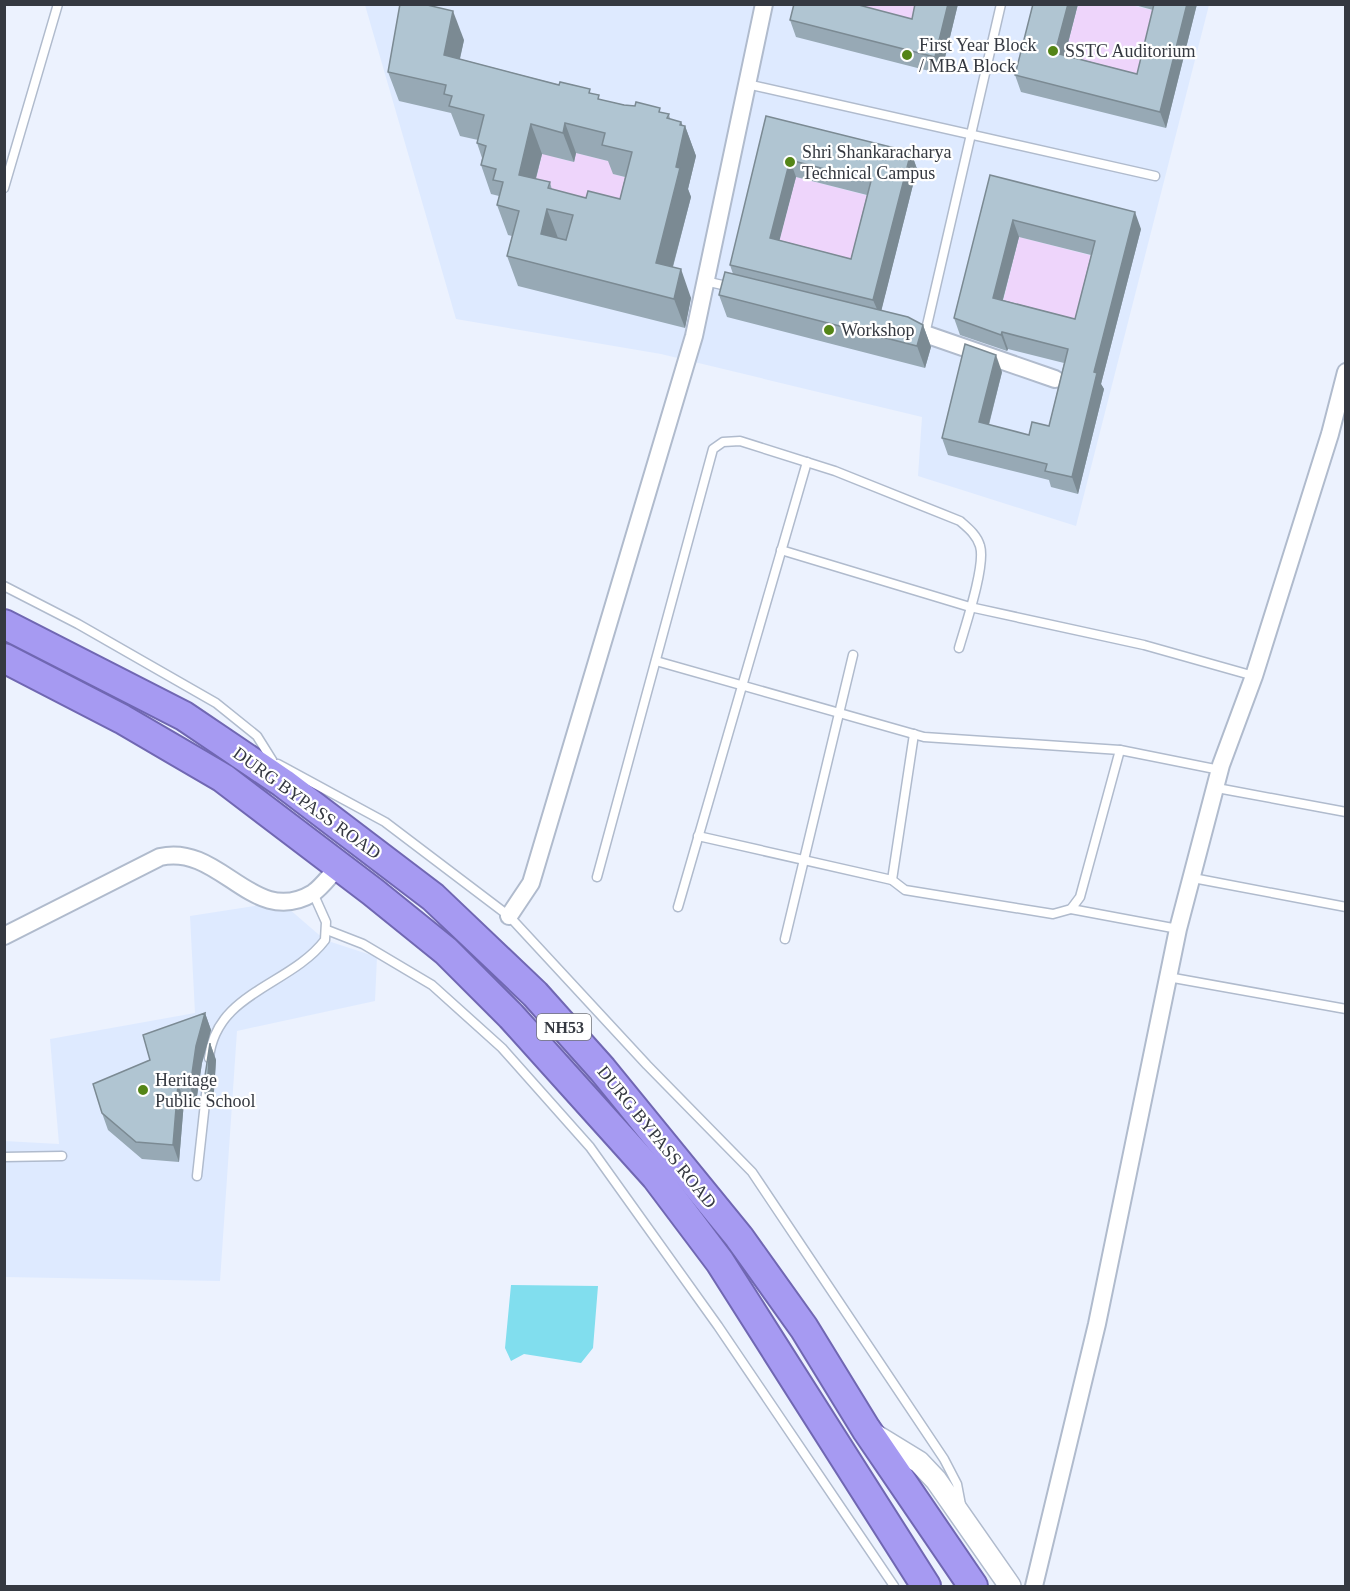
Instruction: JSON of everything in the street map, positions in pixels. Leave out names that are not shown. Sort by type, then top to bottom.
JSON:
[{"type":"highway","name":"DURG BYPASS ROAD","points":[[4,624],[184,716],[279,773],[433,897],[542,1002],[618,1087],[739,1237],[804,1328],[866,1430],[973,1587]]},
{"type":"highway","name":"DURG BYPASS ROAD","points":[[4,658],[122,718],[223,778],[446,951],[511,1016],[656,1177],[720,1262],[926,1587]]},
{"type":"street","points":[[509,916],[531,883],[694,336],[764,4]]},
{"type":"street","points":[[919,332],[1055,380]]},
{"type":"street","points":[[1034,1587],[1097,1324],[1178,928],[1220,770],[1254,676],[1330,434],[1346,372]]},
{"type":"street","points":[[4,936],[160,857],[176,853],[204,861],[257,897],[268,901],[281,902],[313,893],[339,866]]},
{"type":"street","points":[[866,1430],[919,1462],[936,1480],[1010,1587]]},
{"type":"lane","points":[[4,188],[58,4]]},
{"type":"lane","points":[[919,332],[1001,4]]},
{"type":"lane","points":[[747,84],[1155,176]]},
{"type":"lane","points":[[705,281],[740,290]]},
{"type":"lane","points":[[597,877],[713,449],[723,442],[740,441],[807,462],[960,521],[973,532],[981,548],[980,571],[959,648]]},
{"type":"lane","points":[[678,907],[807,462]]},
{"type":"lane","points":[[781,550],[970,607],[1144,645],[1254,676]]},
{"type":"lane","points":[[4,586],[78,624],[216,703],[257,736],[279,773],[385,822],[509,916],[647,1065],[752,1172],[944,1460],[957,1484],[964,1521]]},
{"type":"lane","points":[[785,939],[853,655]]},
{"type":"lane","points":[[656,661],[840,715],[914,734],[1120,750],[1220,770]]},
{"type":"lane","points":[[892,880],[914,734]]},
{"type":"lane","points":[[1071,909],[1080,897],[1090,867],[1120,750]]},
{"type":"lane","points":[[1217,788],[1346,812]]},
{"type":"lane","points":[[698,836],[892,880],[905,890],[1053,915],[1071,909],[1178,928]]},
{"type":"lane","points":[[1193,878],[1346,907]]},
{"type":"lane","points":[[197,1176],[210,1050],[214,1033],[229,1011],[318,950],[325,940],[327,930],[313,893]]},
{"type":"lane","points":[[327,930],[363,944],[432,986],[502,1048],[590,1147],[725,1336],[894,1587]]},
{"type":"lane","points":[[1167,977],[1346,1009]]},
{"type":"lane","points":[[4,1156],[62,1156]]},
{"type":"shaded area","name":"Shri Shankaracharya Technical Campus","points":[[365,5],[1209,5],[1076,526],[918,476],[922,417],[661,354],[456,319]]},
{"type":"shaded area","points":[[839,5],[926,5],[918,36]]},
{"type":"shaded area","points":[[1078,5],[1131,5],[1163,13],[1143,90],[1061,70]]},
{"type":"shaded area","points":[[545,143],[557,158],[574,162],[576,153],[616,163],[613,174],[628,178],[630,229],[528,211]]},
{"type":"shaded area","points":[[796,177],[877,198],[857,275],[776,254]]},
{"type":"shaded area","points":[[1019,237],[1101,258],[1081,335],[1000,314]]},
{"type":"shaded area","name":"Heritage Public School","points":[[281,902],[325,940],[377,957],[375,1001],[237,1031],[220,1281],[5,1277],[4,1141],[59,1144],[50,1039],[195,1013],[190,916]]},
{"type":"water","points":[[511,1285],[598,1286],[593,1348],[581,1363],[524,1354],[511,1361],[505,1348]]},
{"type":"building","points":[[400,4],[423,4],[453,11],[444,55],[559,85],[560,82],[590,89],[589,93],[599,95],[598,99],[635,106],[636,102],[660,108],[659,112],[669,114],[667,118],[681,122],[680,125],[685,126],[676,167],[680,168],[656,263],[681,269],[674,299],[507,256],[519,211],[497,205],[503,182],[493,180],[496,169],[481,165],[486,146],[477,143],[484,115],[449,106],[452,96],[444,94],[446,85],[388,72]],"holes":[[[565,123],[605,133],[602,145],[632,152],[620,199],[588,191],[586,198],[548,188],[550,182],[519,175],[531,124],[563,133]],[[547,209],[573,215],[566,240],[541,234]]]},
{"type":"building","points":[[794,4],[855,4],[912,19],[915,4],[948,4],[935,57],[790,20]]},
{"type":"building","points":[[1033,4],[1068,4],[1055,53],[1137,74],[1154,4],[1187,4],[1160,112],[1015,75]]},
{"type":"building","points":[[766,116],[911,152],[873,300],[730,265]],"holes":[[[790,160],[871,181],[851,259],[770,238]]]},
{"type":"building","points":[[990,175],[1135,212],[1094,372],[1097,373],[1072,477],[1045,471],[1047,464],[942,438],[965,344],[996,355],[979,422],[1029,435],[1032,422],[1049,426],[1068,349],[1002,332],[1001,335],[954,318]],"holes":[[[1013,220],[1095,241],[1075,319],[993,298]]]},
{"type":"building","points":[[725,272],[908,317],[923,325],[917,346],[719,295]]},
{"type":"building","points":[[205,1013],[196,1046],[190,1087],[178,1084],[173,1145],[136,1142],[102,1113],[93,1084],[150,1060],[143,1035]]},
{"type":"building","points":[[210,1043],[207,1090],[203,1089]]},
{"type":"place","name":"SSTC Auditorium","points":[[1053,51]]},
{"type":"place","name":"First Year Block / MBA Block","points":[[907,55]]},
{"type":"place","name":"Shri Shankaracharya Technical Campus","points":[[790,162]]},
{"type":"place","name":"Workshop","points":[[829,330]]},
{"type":"place","name":"Heritage Public School","points":[[143,1090]]}]
